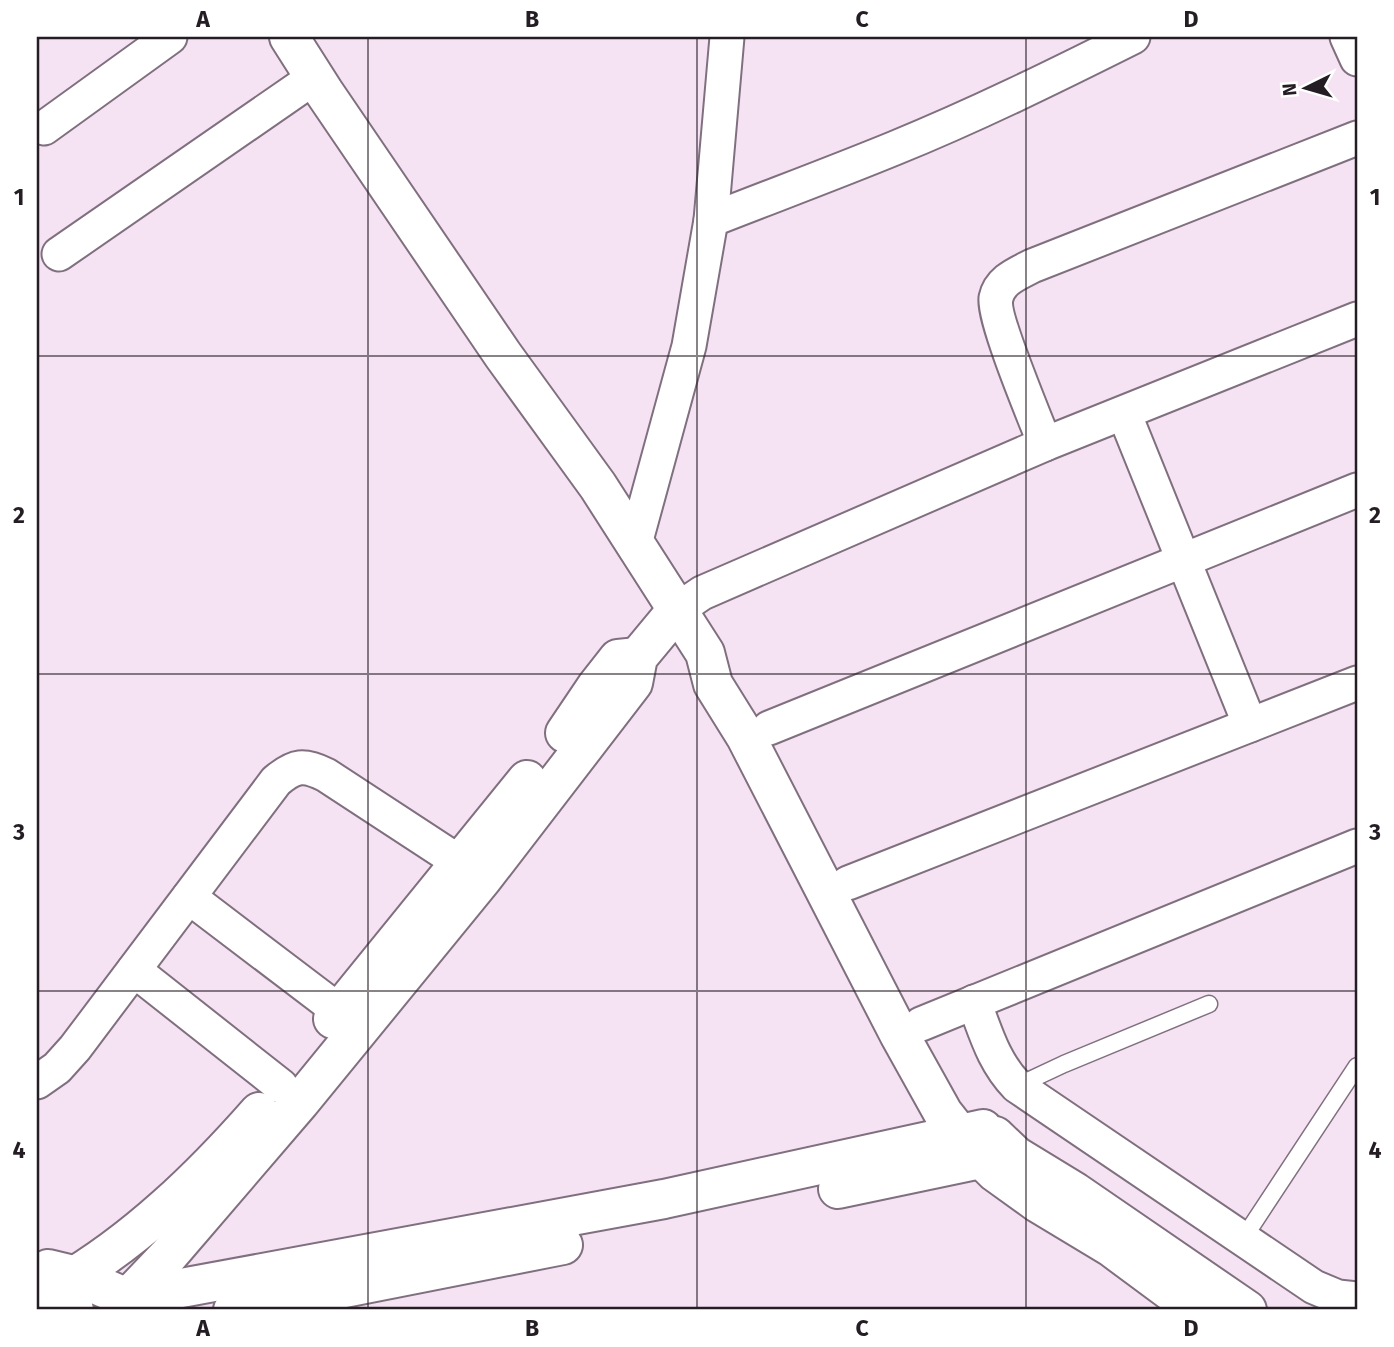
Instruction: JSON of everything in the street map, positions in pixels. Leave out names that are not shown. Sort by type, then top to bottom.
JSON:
[{"type":"street","points":[[44,128],[170,37]]},
{"type":"street","points":[[289,37],[503,355],[598,486],[705,653],[713,684],[746,737],[943,1114],[985,1143],[1016,1156],[1075,1192],[1247,1310]]},
{"type":"street","points":[[635,544],[689,346],[711,220],[727,37]]},
{"type":"street","points":[[711,220],[932,132],[1133,37]]},
{"type":"street","points":[[1347,37],[1357,59]]},
{"type":"street","points":[[59,254],[319,84]]},
{"type":"street","points":[[1045,444],[999,321],[996,299],[1007,279],[1044,261],[1357,138]]},
{"type":"street","points":[[122,1304],[167,1257],[300,1102],[483,878],[633,683],[638,657],[677,610],[702,593],[1045,444],[1357,319]]},
{"type":"street","points":[[1124,413],[1250,725]]},
{"type":"street","points":[[769,728],[1357,491]]},
{"type":"street","points":[[705,653],[735,670],[769,728],[920,1024],[976,1116],[995,1172],[1111,1247],[1196,1310]]},
{"type":"street","points":[[54,1283],[129,1238],[192,1183],[245,1128],[562,736],[618,659],[638,657]]},
{"type":"street","points":[[848,883],[1357,683]]},
{"type":"street","points":[[37,1083],[57,1068],[75,1048],[276,781],[289,771],[301,767],[326,775],[458,862]]},
{"type":"street","points":[[920,1024],[1357,846]]},
{"type":"street","points":[[190,897],[339,1011]]},
{"type":"street","points":[[134,970],[281,1086]]},
{"type":"street","points":[[974,1002],[995,1056],[1004,1072],[1017,1086],[1314,1287],[1338,1297],[1357,1299]]},
{"type":"street","points":[[54,1283],[122,1304],[664,1199],[985,1143]]},
{"type":"street","points":[[233,1310],[733,1211],[985,1143]]},
{"type":"lane","points":[[1017,1086],[1209,1004]]},
{"type":"lane","points":[[1243,1239],[1357,1066]]}]
